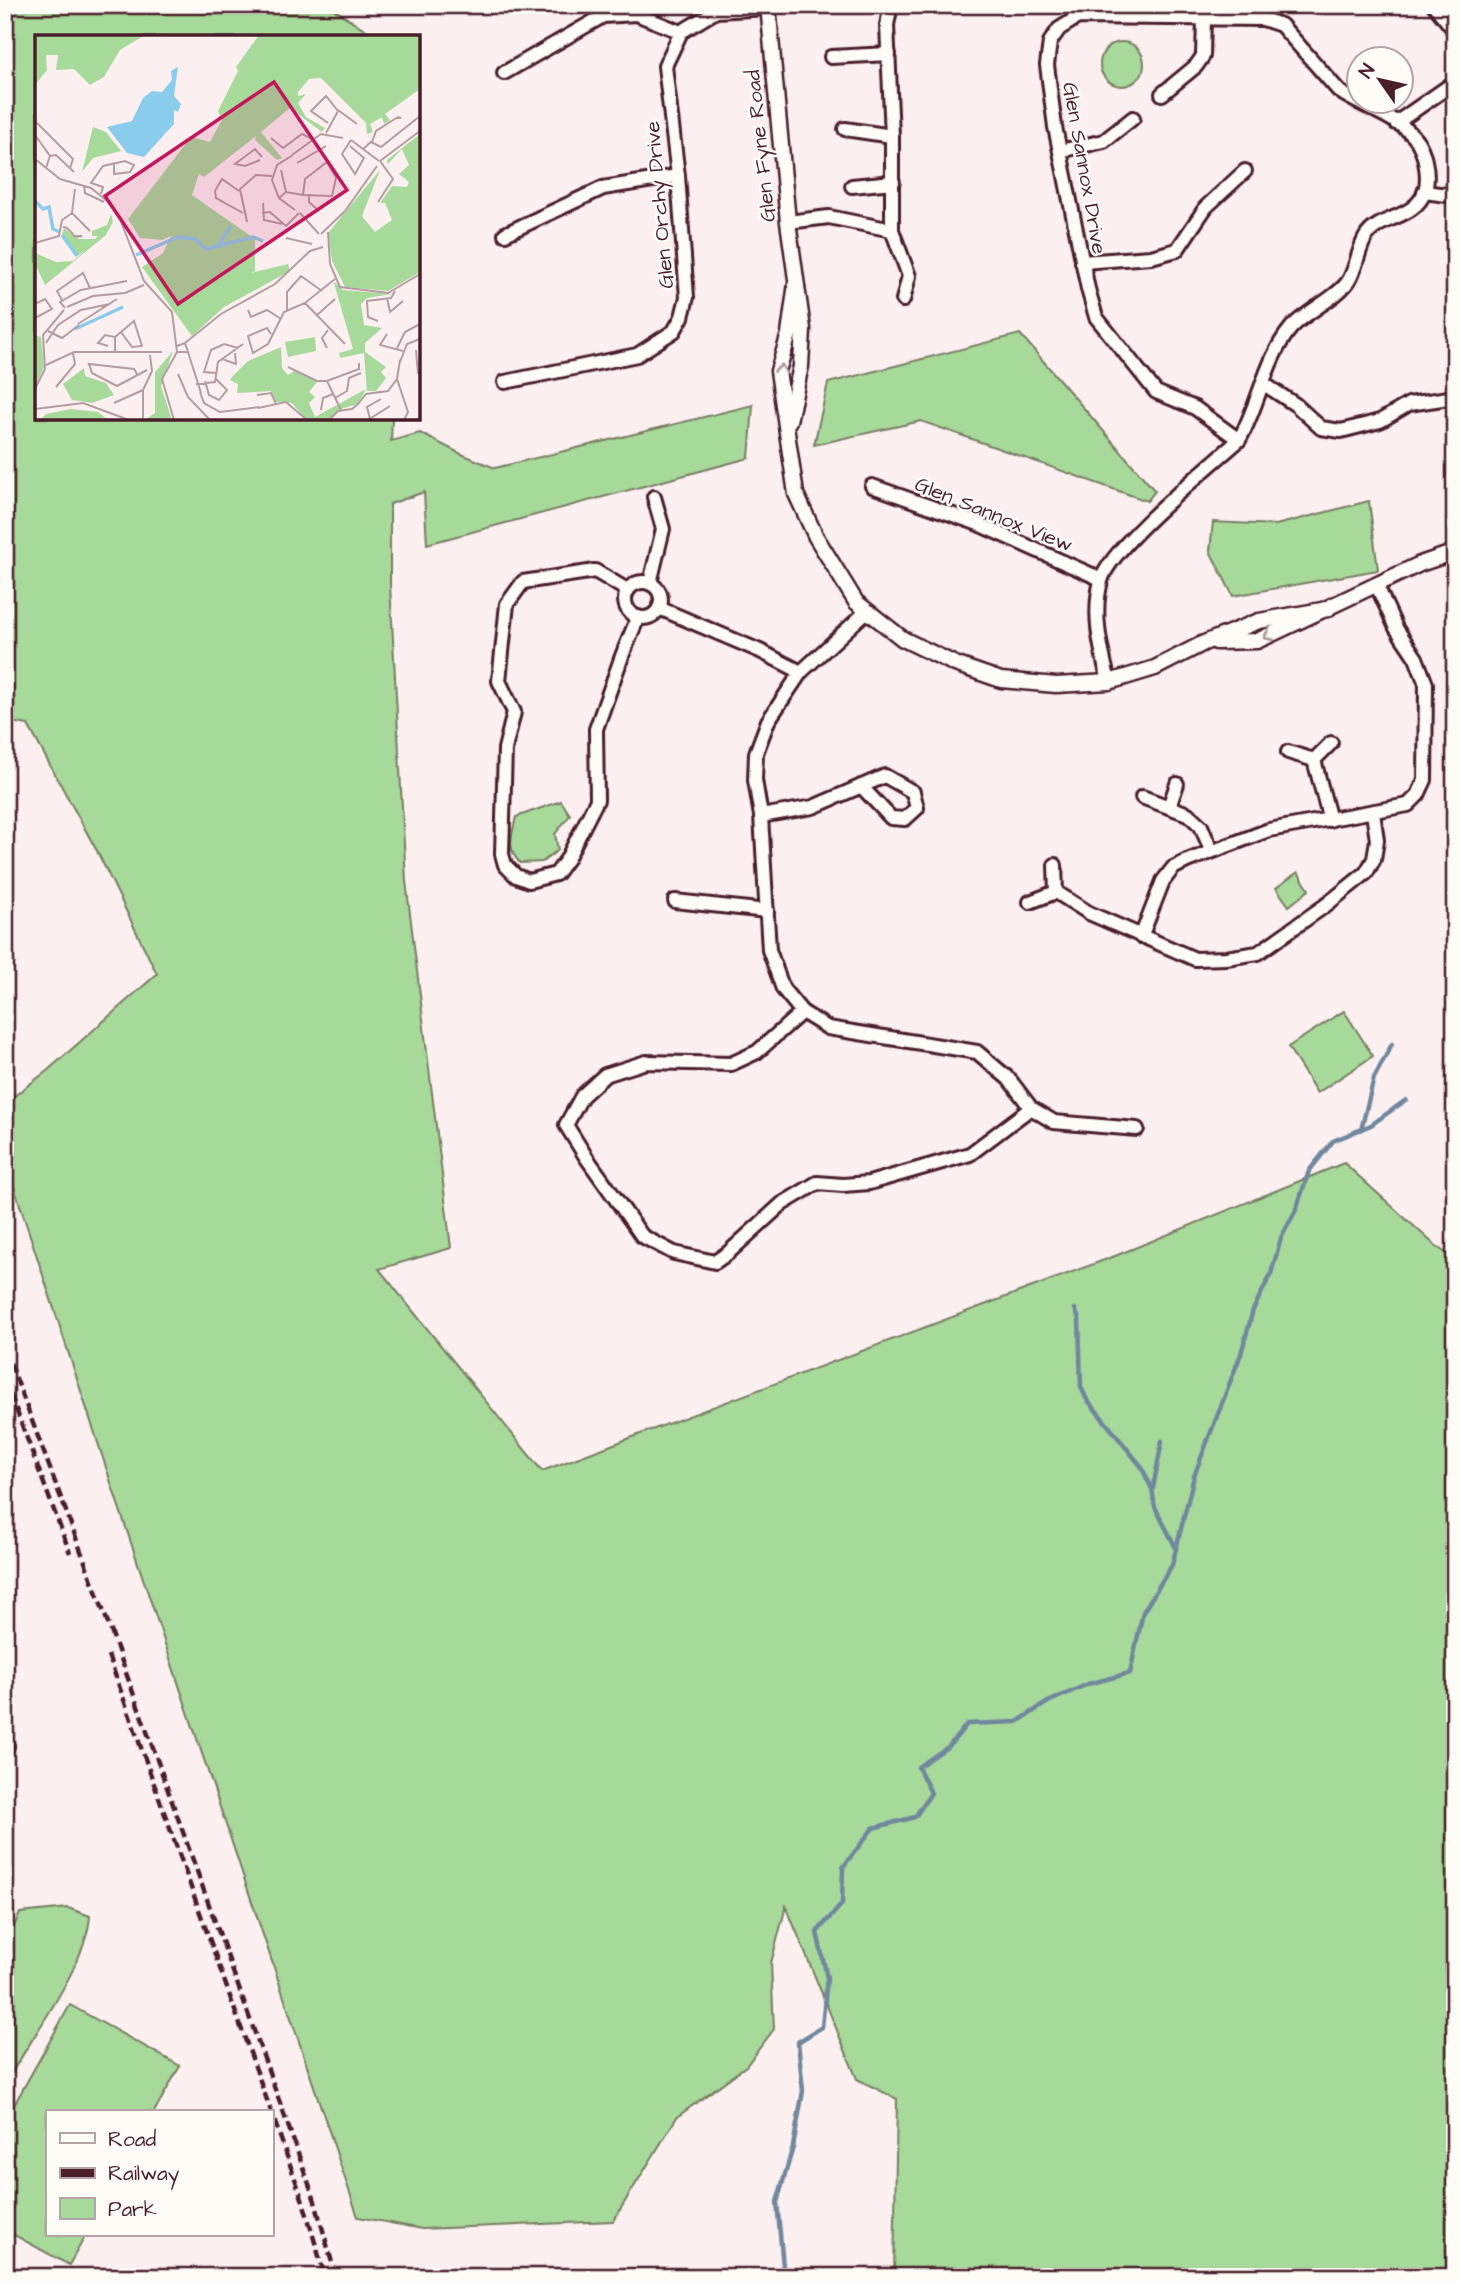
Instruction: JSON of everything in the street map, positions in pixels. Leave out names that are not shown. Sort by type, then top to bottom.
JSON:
[{"type":"street","points":[[636,14],[649,5]]},
{"type":"street","points":[[891,5],[887,25],[892,136],[892,230],[909,276],[903,300]]},
{"type":"street","points":[[1434,5],[1455,31]]},
{"type":"street","points":[[505,73],[603,16],[636,14],[681,32],[716,10],[768,7]]},
{"type":"street","name":"Glen Fyne Road","points":[[768,7],[788,222],[803,329],[801,366],[790,410],[788,436]]},
{"type":"street","name":"Glen Sannox Drive","points":[[1239,440],[1195,408],[1156,392],[1096,317],[1055,127],[1047,65],[1049,42],[1059,29],[1078,16],[1089,15],[1264,19],[1281,25],[1339,91],[1396,123],[1413,137],[1421,148],[1427,177],[1424,192]]},
{"type":"street","points":[[1161,94],[1196,66],[1203,56],[1204,18]]},
{"type":"street","name":"Glen Orchy Drive","points":[[505,382],[637,355],[674,331],[682,317],[687,296],[678,176],[665,66],[681,32]]},
{"type":"street","points":[[831,57],[889,54]]},
{"type":"street","points":[[1396,123],[1455,82]]},
{"type":"street","points":[[1060,151],[1104,141],[1133,118]]},
{"type":"street","points":[[845,129],[892,136]]},
{"type":"street","points":[[1082,262],[1151,257],[1177,250],[1206,207],[1245,171]]},
{"type":"street","points":[[505,234],[603,188],[678,176]]},
{"type":"street","points":[[852,186],[893,182]]},
{"type":"street","points":[[1108,682],[1098,638],[1097,619],[1101,579],[1118,554],[1138,531],[1239,440],[1250,421],[1275,356],[1292,328],[1348,282],[1366,236],[1377,226],[1407,214],[1424,192],[1455,196]]},
{"type":"street","points":[[788,222],[829,217],[892,230]]},
{"type":"street","name":"Glen Fyne Road","points":[[796,283],[789,334],[778,371],[796,494],[816,537],[856,602],[903,639],[955,664],[1001,680],[1056,685],[1108,682],[1155,668],[1204,643],[1257,641],[1420,564],[1455,552]]},
{"type":"street","points":[[1264,384],[1296,405],[1321,428],[1341,431],[1380,421],[1409,404],[1455,397]]},
{"type":"street","name":"Glen Sannox View","points":[[872,486],[976,523],[1101,579]]},
{"type":"street","points":[[650,583],[663,528],[654,497]]},
{"type":"street","points":[[627,590],[595,571],[523,582],[507,604],[499,681],[514,712],[505,749],[502,854],[505,865],[516,876],[529,881],[556,874],[568,859],[597,800],[596,729],[638,617]]},
{"type":"street","points":[[636,583],[650,583],[660,593],[661,603],[656,613],[647,618],[638,617],[628,610],[625,600],[627,590],[636,583]]},
{"type":"street","points":[[1141,937],[1163,881],[1172,868],[1211,850],[1269,830],[1408,805],[1418,795],[1425,780],[1426,684],[1416,658],[1396,628],[1377,586]]},
{"type":"street","points":[[659,608],[760,651],[801,672]]},
{"type":"street","points":[[867,611],[801,672],[768,722],[756,753],[755,780],[761,816],[769,950],[783,989],[802,1012],[828,1028],[977,1052],[1009,1079],[1031,1108],[1055,1122],[1137,1129]]},
{"type":"street","points":[[1314,760],[1331,743]]},
{"type":"street","points":[[1288,752],[1314,760]]},
{"type":"street","points":[[1314,760],[1330,820]]},
{"type":"street","points":[[1169,807],[1177,784]]},
{"type":"street","points":[[761,816],[813,807],[861,786]]},
{"type":"street","points":[[1142,797],[1188,814],[1201,826],[1211,850]]},
{"type":"street","points":[[1056,892],[1089,913],[1195,959],[1258,953],[1366,873],[1374,859],[1377,840],[1373,813]]},
{"type":"street","points":[[1055,864],[1056,892]]},
{"type":"street","points":[[1030,902],[1056,892]]},
{"type":"street","points":[[675,901],[766,911]]},
{"type":"street","points":[[802,1012],[757,1052],[730,1064],[646,1062],[605,1075],[582,1096],[566,1125],[642,1236],[674,1254],[715,1262],[782,1204],[817,1183],[869,1183],[970,1154],[1031,1108]]},
{"type":"green space","points":[[5,5],[327,5],[374,35],[35,35],[35,420],[392,420],[391,441],[420,433],[495,468],[753,405],[749,458],[427,544],[424,492],[390,504],[390,584],[406,881],[451,1248],[379,1269],[542,1471],[1115,1256],[1344,1163],[1437,1247],[1455,1259],[1455,2277],[894,2277],[897,2099],[857,2079],[786,1906],[771,1963],[774,2029],[746,2066],[677,2117],[613,2221],[422,2229],[358,2217],[5,1159],[5,1103],[47,1071],[157,974],[97,851],[28,725],[5,721]]},
{"type":"green space","points":[[1122,42],[1131,43],[1138,48],[1143,55],[1143,73],[1138,80],[1131,85],[1122,86],[1113,85],[1106,80],[1101,73],[1100,64],[1101,55],[1106,48],[1113,43]]},
{"type":"green space","points":[[1020,334],[1155,491],[1147,501],[921,421],[814,445],[828,383]]},
{"type":"green space","points":[[1369,501],[1378,570],[1233,596],[1210,551],[1213,522],[1276,525]]},
{"type":"green space","points":[[561,801],[570,815],[555,834],[558,850],[542,862],[520,863],[512,847],[516,817]]},
{"type":"green space","points":[[1298,872],[1309,890],[1289,906],[1276,888]]},
{"type":"green space","points":[[1344,1011],[1373,1056],[1317,1093],[1288,1047]]},
{"type":"green space","points":[[68,1908],[90,1916],[87,1935],[56,2002],[5,2084],[5,1946],[20,1913]]},
{"type":"green space","points":[[70,2005],[180,2066],[155,2110],[46,2110],[46,2236],[85,2236],[69,2265],[5,2230],[5,2121]]},
{"type":"waterway","points":[[1361,1130],[1374,1078],[1392,1044]]},
{"type":"waterway","points":[[784,2277],[777,2202],[793,2147],[803,2091],[798,2042],[822,2027],[827,1978],[817,1932],[842,1904],[843,1867],[873,1828],[915,1817],[931,1793],[918,1767],[949,1746],[967,1724],[1017,1722],[1048,1702],[1088,1684],[1130,1673],[1143,1612],[1172,1565],[1194,1476],[1241,1354],[1253,1310],[1271,1274],[1281,1238],[1296,1210],[1309,1171],[1333,1141],[1371,1125],[1406,1100]]},
{"type":"waterway","points":[[1075,1309],[1079,1319],[1081,1387],[1086,1398],[1141,1466],[1152,1489],[1155,1507],[1176,1548]]},
{"type":"waterway","points":[[1153,1488],[1162,1441]]},
{"type":"railway","points":[[5,1349],[111,1631],[314,2198],[336,2277]]},
{"type":"railway","points":[[5,1380],[70,1553]]},
{"type":"railway","points":[[108,1655],[270,2110]]},
{"type":"railway","points":[[273,2117],[303,2201],[325,2277]]}]
